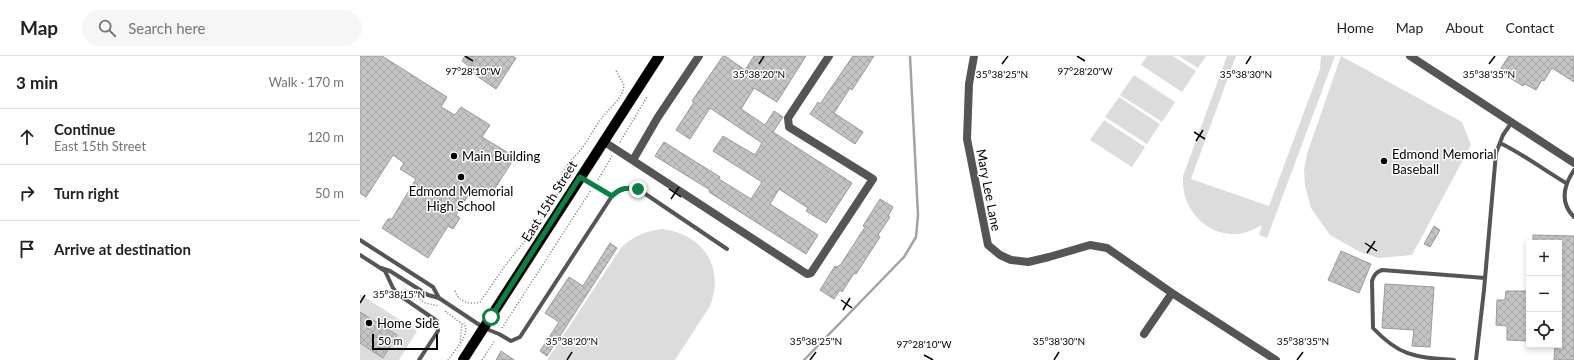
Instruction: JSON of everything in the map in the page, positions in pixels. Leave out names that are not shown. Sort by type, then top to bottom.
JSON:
[{"type":"main road","name":"East 15th Street","points":[[463,360],[659,56]]},
{"type":"street","points":[[633,160],[658,117],[699,56]]},
{"type":"street","points":[[603,141],[807,274],[811,273],[873,179],[789,127],[788,118],[829,56]]},
{"type":"street","name":"Mary Lee Lane","points":[[974,56],[969,84],[967,139],[988,245],[1000,255],[1011,260],[1028,262],[1090,245],[1107,248],[1172,293],[1276,360]]},
{"type":"street","points":[[1410,56],[1574,163]]},
{"type":"street","points":[[1144,334],[1172,293]]},
{"type":"lane","points":[[1476,360],[1486,278],[1496,153],[1512,122]]},
{"type":"lane","points":[[1500,143],[1517,151],[1566,183]]},
{"type":"lane","points":[[1574,170],[1566,183],[1565,201],[1568,209],[1574,217]]},
{"type":"lane","points":[[580,177],[612,196]]},
{"type":"lane","points":[[381,268],[390,271],[428,295],[439,298],[484,328],[511,341],[520,337],[612,196],[618,190],[626,188],[638,189],[727,249]]},
{"type":"lane","points":[[360,240],[433,287],[439,298]]},
{"type":"lane","points":[[360,255],[381,268],[387,274],[396,292],[438,321],[438,331],[419,360]]},
{"type":"lane","points":[[1454,360],[1420,357],[1405,353],[1383,338],[1372,328],[1372,281],[1377,271],[1382,270],[1486,278]]},
{"type":"path","points":[[471,304],[480,302],[483,299],[507,263],[534,230],[561,189],[561,175],[575,155],[582,148],[600,120],[623,93],[624,85],[615,69]]},
{"type":"path","points":[[482,360],[594,186],[647,97]]},
{"type":"path","points":[[403,286],[424,303],[439,306]]},
{"type":"path","points":[[455,291],[456,296],[467,303],[476,306]]},
{"type":"path","points":[[445,311],[462,324],[460,342]]},
{"type":"path","points":[[448,360],[467,332],[467,327],[464,323]]},
{"type":"shaded area","points":[[1147,56],[1173,56],[1196,71],[1182,92],[1141,65]]},
{"type":"shaded area","points":[[1179,56],[1206,56],[1198,68]]},
{"type":"shaded area","points":[[1227,56],[1236,56],[1191,179],[1269,206],[1320,69],[1321,56],[1335,56],[1267,238],[1259,235],[1262,225],[1247,232],[1238,234],[1219,232],[1211,228],[1196,217],[1184,192],[1183,176]]},
{"type":"shaded area","name":"Edmond Memorial Baseball","points":[[1341,56],[1462,122],[1471,145],[1412,255],[1379,258],[1360,252],[1330,235],[1311,208],[1305,186],[1304,169],[1307,154]]},
{"type":"shaded area","points":[[1134,75],[1175,102],[1162,122],[1120,95]]},
{"type":"shaded area","points":[[1119,97],[1160,124],[1147,144],[1105,117]]},
{"type":"shaded area","points":[[1104,120],[1145,147],[1132,167],[1090,140]]},
{"type":"shaded area","points":[[662,229],[676,232],[699,245],[707,255],[715,278],[714,292],[710,306],[675,360],[547,360],[621,248],[630,240],[640,235]]},
{"type":"shaded area","points":[[360,294],[417,331],[399,360],[360,360]]},
{"type":"building","name":"Main Building","points":[[360,56],[382,56],[447,97],[441,107],[455,115],[461,107],[490,125],[482,137],[515,157],[492,193],[481,186],[475,194],[471,191],[456,215],[460,218],[453,229],[448,226],[428,258],[382,228],[388,219],[392,219],[416,179],[400,169],[404,163],[393,155],[366,197],[360,193]]},
{"type":"building","points":[[465,56],[512,56],[516,58],[496,89],[468,70],[470,67],[462,61]]},
{"type":"building","points":[[723,56],[745,70],[754,56],[806,56],[777,102],[754,88],[741,109],[765,125],[774,111],[783,117],[773,132],[852,183],[826,223],[806,211],[808,208],[779,189],[770,204],[818,235],[806,254],[709,192],[710,190],[655,156],[664,142],[720,177],[719,179],[751,199],[762,182],[713,151],[723,136],[755,155],[762,143],[710,108],[690,139],[676,130],[694,102],[692,101]]},
{"type":"building","points":[[853,56],[874,56],[852,90],[850,88],[834,113],[863,132],[855,144],[810,114],[818,102],[820,104]]},
{"type":"building","points":[[1509,56],[1574,56],[1574,82],[1552,68],[1536,90],[1525,84],[1523,86],[1510,78],[1511,75],[1501,68]]},
{"type":"building","points":[[880,199],[893,207],[888,216],[890,217],[878,235],[880,237],[856,274],[854,273],[842,292],[840,290],[834,299],[820,290],[835,266],[837,267],[841,264],[865,227],[863,226]]},
{"type":"building","points":[[1434,226],[1440,230],[1430,247],[1424,244]]},
{"type":"building","points":[[1533,235],[1574,236],[1574,360],[1554,360],[1555,348],[1562,348],[1562,240],[1533,240]]},
{"type":"building","points":[[610,243],[617,248],[547,356],[540,351],[559,322],[545,313],[569,277],[583,286]]},
{"type":"building","points":[[1341,251],[1371,264],[1359,293],[1328,280]]},
{"type":"building","points":[[1385,284],[1434,287],[1430,347],[1412,346],[1414,330],[1382,328]]},
{"type":"building","points":[[1506,291],[1526,291],[1526,341],[1507,340],[1507,326],[1496,325],[1497,300],[1505,300]]},
{"type":"building","name":"Home Side","points":[[360,312],[397,335],[383,358],[360,343]]},
{"type":"building","points":[[501,351],[514,360],[496,360]]},
{"type":"waterway","points":[[804,360],[904,257],[916,237],[918,215],[910,56]]},
{"type":"place","name":"Main Building","points":[[454,156]]},
{"type":"place","name":"Edmond Memorial Baseball","points":[[1384,161]]},
{"type":"place","name":"Edmond Memorial High School","points":[[461,177]]},
{"type":"place","name":"Home Side","points":[[369,323]]},
{"type":"route","points":[[491,317],[580,177],[612,196],[618,190],[626,188],[638,189]]}]
